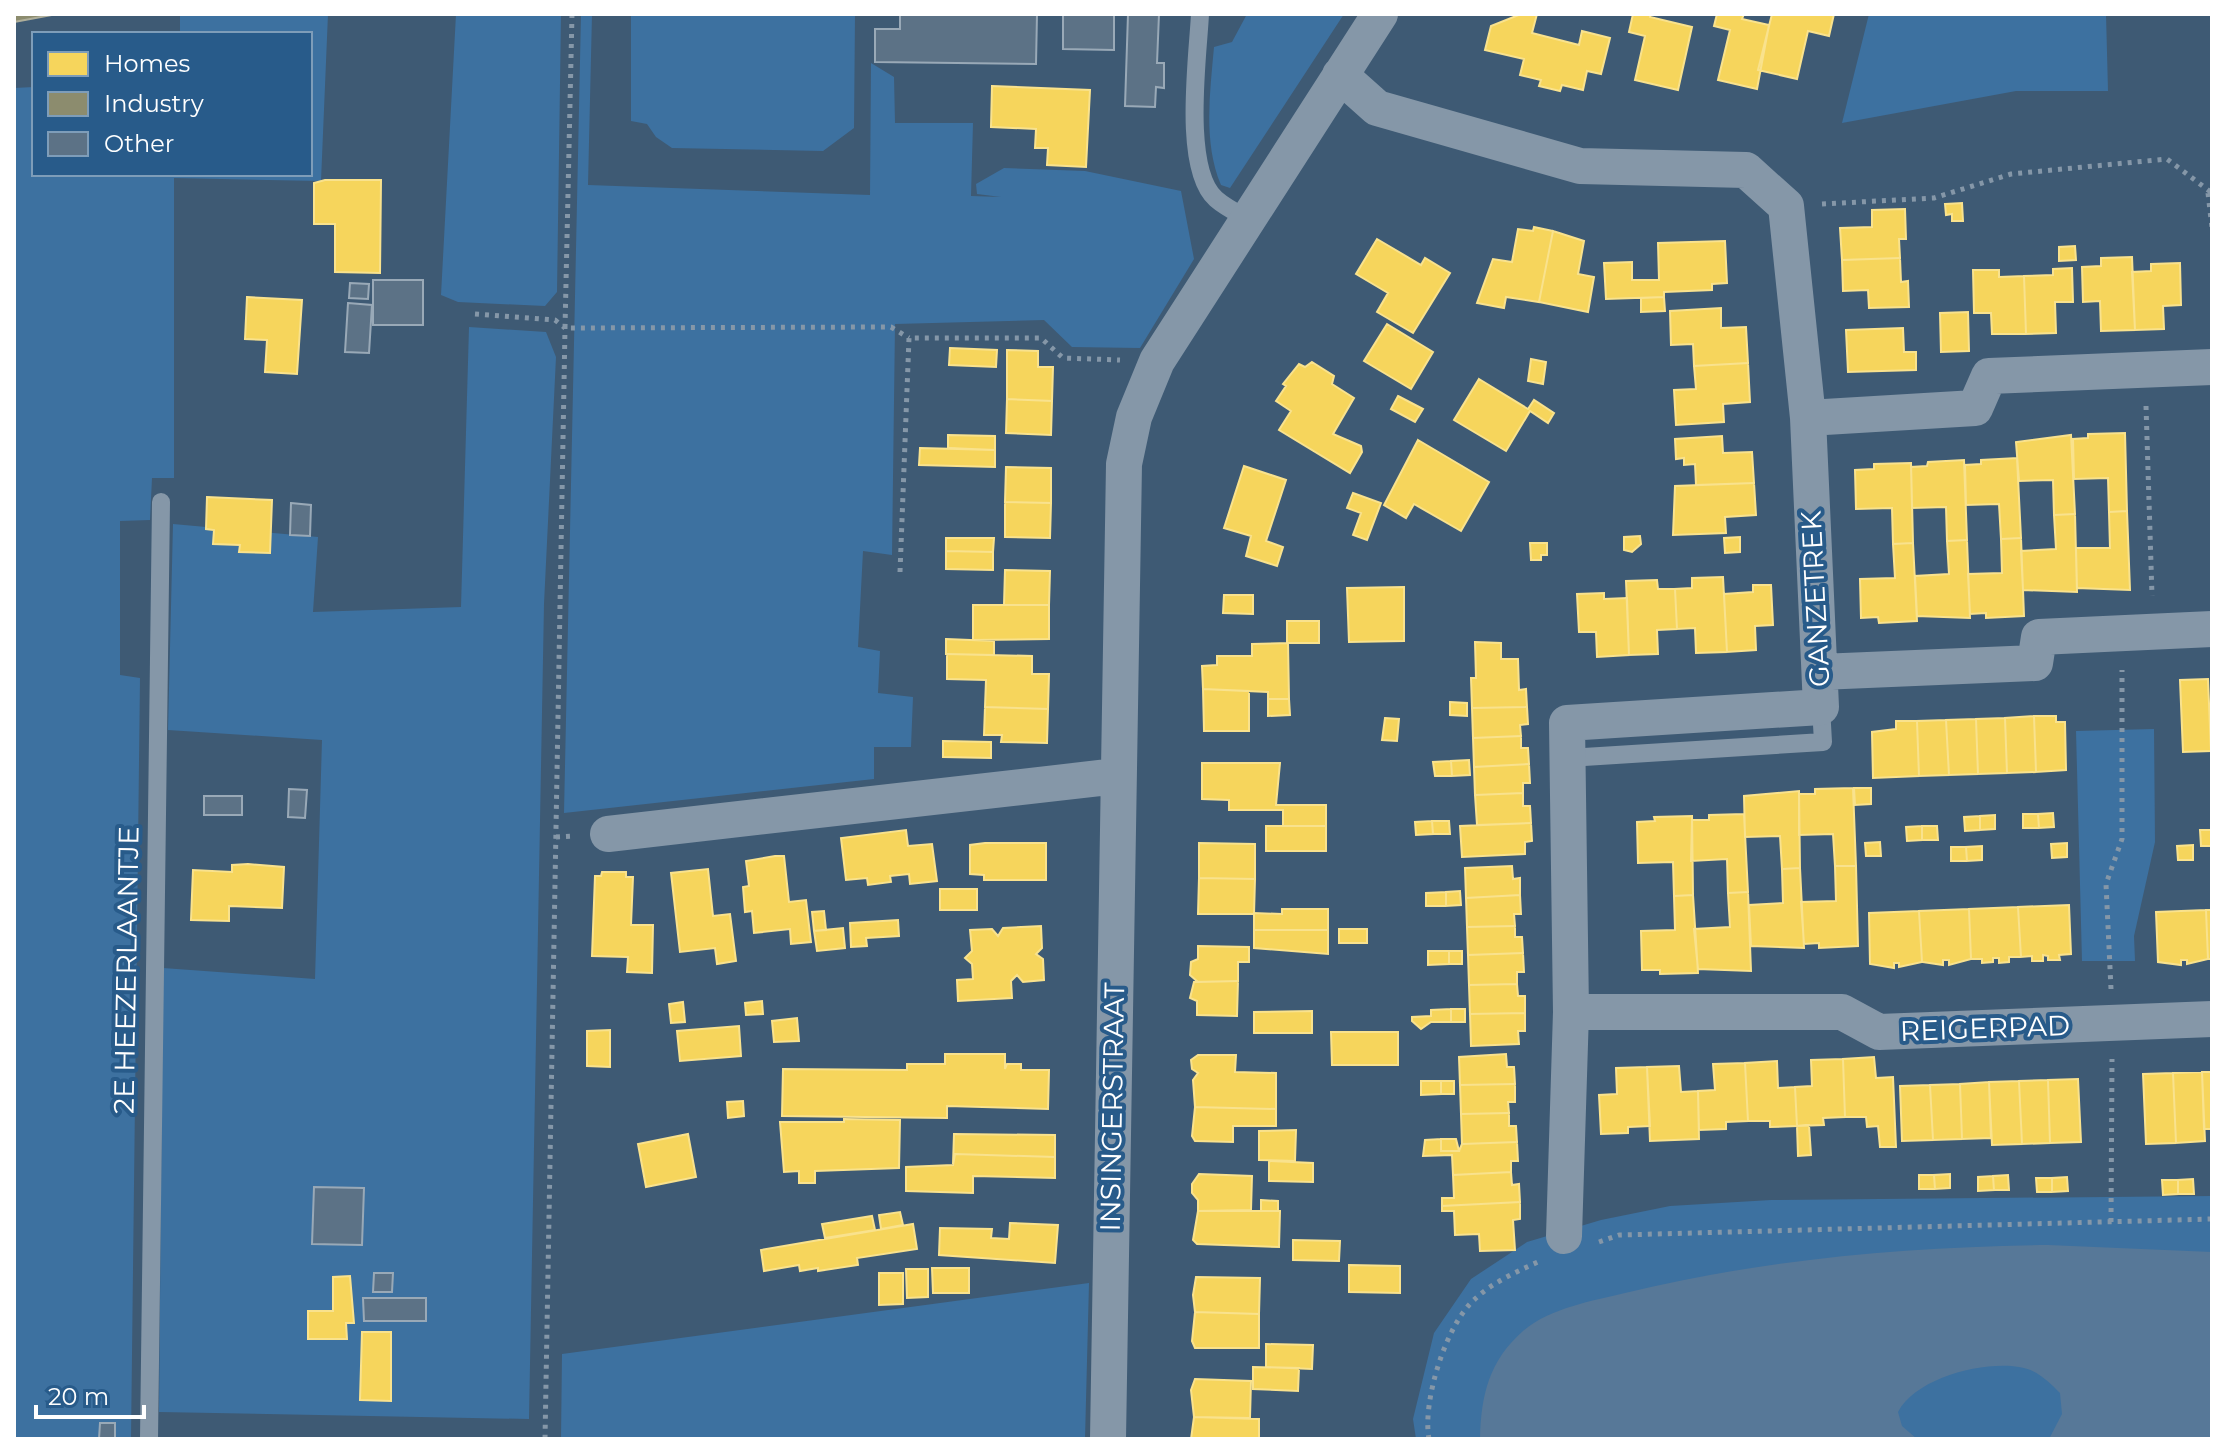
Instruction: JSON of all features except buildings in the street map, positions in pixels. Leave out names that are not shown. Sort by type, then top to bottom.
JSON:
[{"type":"street","name":"INSINGERSTRAAT","points":[[1108,1439],[1124,464],[1134,417],[1157,361],[1380,14]]},
{"type":"street","points":[[1340,75],[1377,108],[1580,166],[1746,170],[1786,206]]},
{"type":"street","name":"GANZETREK","points":[[1568,1246],[1571,1012],[1567,723],[1820,690],[1808,418],[1786,206]]},
{"type":"street","points":[[1808,418],[1975,408],[1989,376],[2212,367]]},
{"type":"street","points":[[1820,690],[2035,663],[2039,637],[2212,629]]},
{"type":"street","points":[[608,834],[1117,776]]},
{"type":"street","name":"REIGERPAD","points":[[1571,1012],[1842,1012],[1879,1032],[2212,1019]]},
{"type":"lane","points":[[1200,14],[1195,144],[1204,181],[1214,198],[1248,219]]},
{"type":"lane","name":"2E HEEZERLAANTJE","points":[[149,1439],[161,502]]},
{"type":"path","points":[[545,1439],[572,14]]},
{"type":"path","points":[[1786,206],[1934,198],[2011,174],[2167,159],[2210,193],[2212,228]]},
{"type":"path","points":[[475,314],[555,320],[565,328],[891,327],[909,338],[1041,338],[1063,358],[1157,361]]},
{"type":"path","points":[[900,572],[909,338]]},
{"type":"path","points":[[2111,1222],[2112,1023],[2106,884],[2122,839],[2137,632],[2145,369]]},
{"type":"path","points":[[1429,1439],[1432,1385],[1447,1342],[1473,1300],[1516,1271],[1568,1246],[1619,1235],[2212,1219]]},
{"type":"shaded area","points":[[180,14],[328,14],[321,181],[174,178],[174,478],[152,478],[150,520],[120,521],[120,675],[140,678],[131,1439],[14,1439],[14,88],[32,87],[32,176],[312,176],[312,32],[180,32]]},
{"type":"shaded area","points":[[456,14],[561,14],[557,292],[545,306],[458,302],[441,295]]},
{"type":"shaded area","points":[[581,14],[592,14],[588,185],[870,195],[871,63],[894,77],[895,123],[973,123],[971,196],[1001,197],[977,194],[976,184],[1004,168],[1085,171],[1181,191],[1194,259],[1140,348],[1072,347],[1044,320],[895,324],[892,555],[863,551],[858,647],[880,651],[878,693],[913,697],[911,747],[874,747],[874,779],[564,813]]},
{"type":"shaded area","points":[[631,14],[855,14],[854,128],[823,151],[672,148],[656,137],[647,124],[631,121]]},
{"type":"shaded area","points":[[1247,14],[1344,14],[1230,188],[1221,185],[1215,169],[1210,135],[1214,47],[1232,42]]},
{"type":"shaded area","points":[[1869,14],[2106,14],[2108,91],[2016,91],[1842,123]]},
{"type":"shaded area","points":[[469,327],[546,332],[556,357],[544,604],[529,1419],[159,1412],[163,968],[315,979],[322,740],[168,730],[173,524],[318,537],[313,612],[461,607]]},
{"type":"shaded area","points":[[2154,729],[2155,842],[2134,936],[2135,961],[2082,961],[2076,731]]},
{"type":"shaded area","points":[[2212,1196],[2212,1439],[1416,1439],[1413,1419],[1434,1333],[1471,1279],[1527,1242],[1601,1220],[1670,1206],[1771,1200]]},
{"type":"shaded area","points":[[2048,1245],[2212,1252],[2212,1439],[2049,1439],[2062,1414],[2060,1393],[2031,1370],[2004,1366],[1951,1374],[1934,1381],[1907,1400],[1898,1412],[1902,1426],[1917,1439],[1480,1439],[1485,1393],[1502,1354],[1534,1323],[1572,1306],[1677,1281],[1782,1263],[1888,1252]]},
{"type":"shaded area","points":[[1089,1283],[1085,1439],[561,1439],[562,1354]]}]
